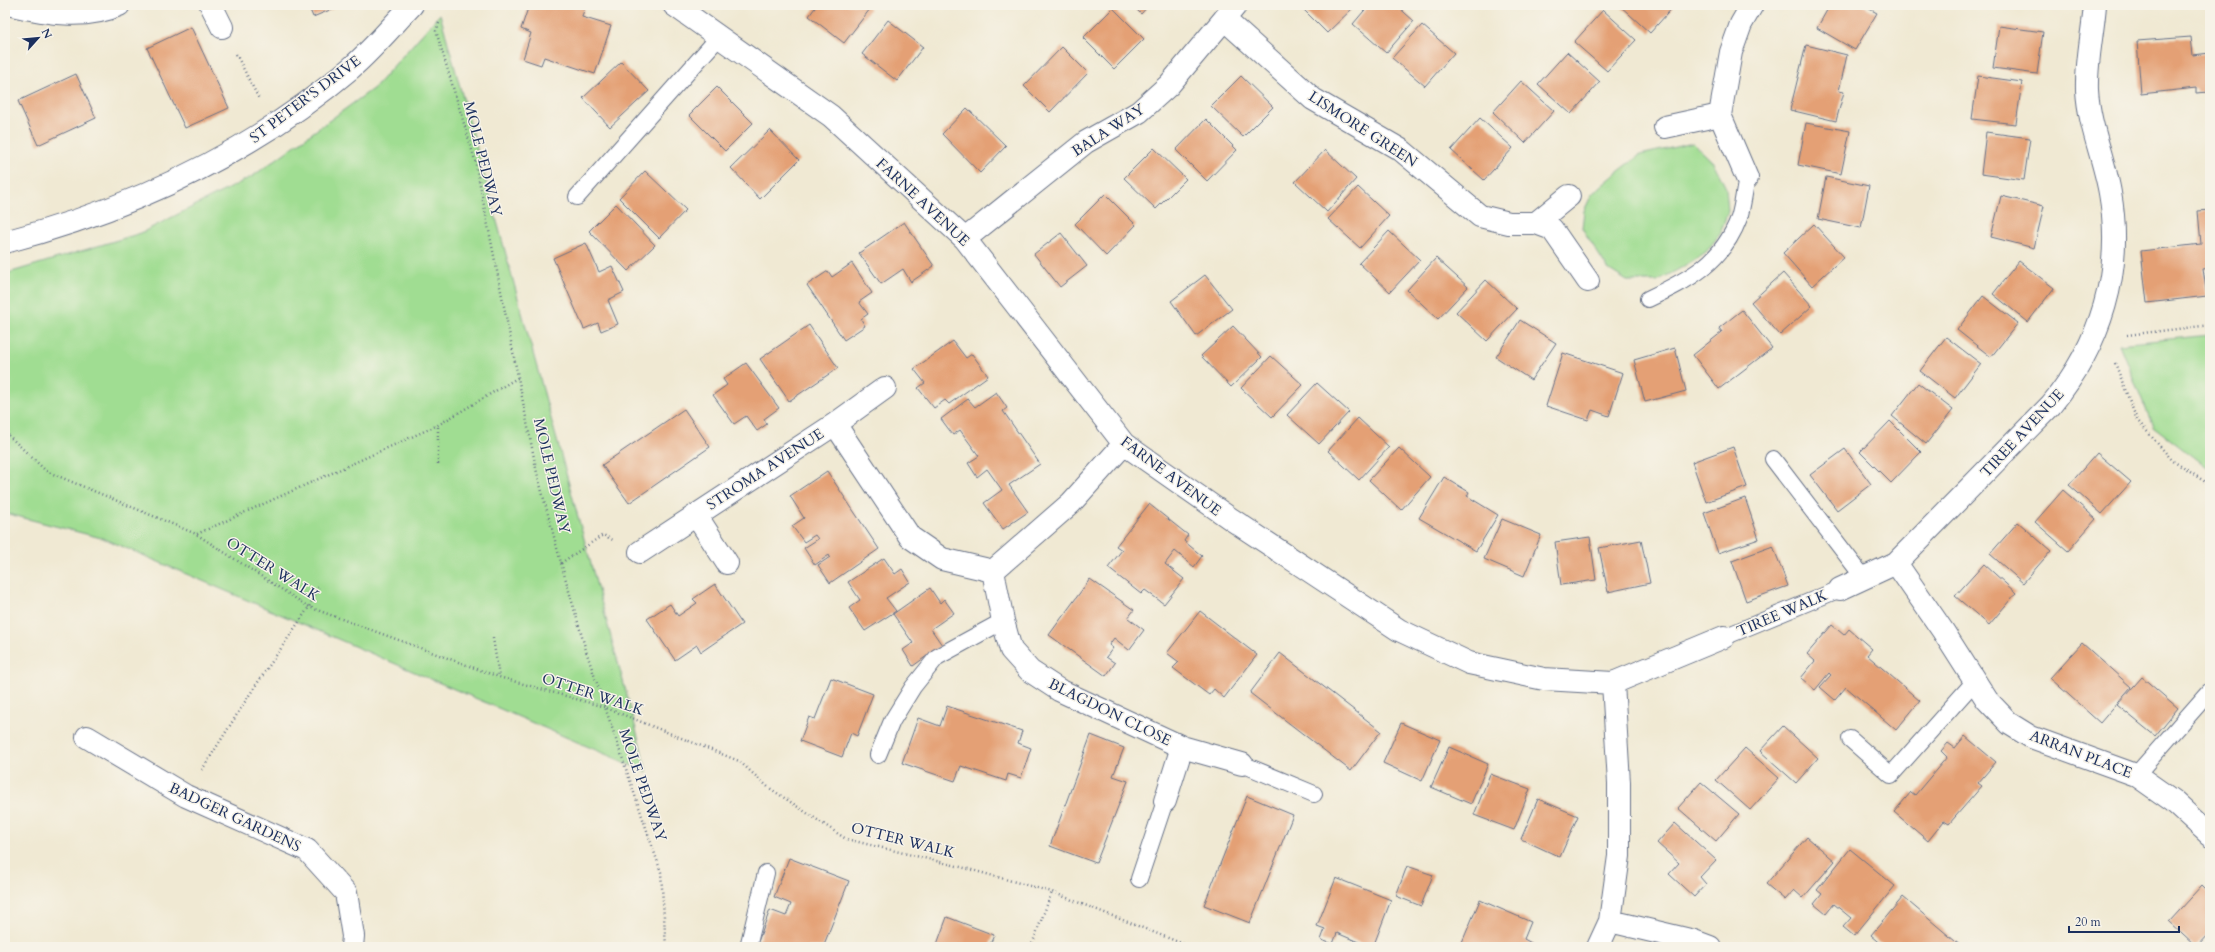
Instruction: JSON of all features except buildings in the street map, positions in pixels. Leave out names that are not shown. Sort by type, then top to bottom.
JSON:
[{"type":"street","points":[[12,5],[40,12],[80,14],[119,5]]},
{"type":"street","points":[[210,5],[222,27]]},
{"type":"street","name":"ST PETER'S DRIVE","points":[[5,242],[48,230],[141,197],[213,163],[274,126],[352,67],[412,5]]},
{"type":"street","name":"FARNE AVENUE","points":[[674,5],[831,116],[965,239],[1124,444],[1231,519],[1399,630],[1469,663],[1544,679],[1613,683],[1724,637]]},
{"type":"street","points":[[1746,178],[1720,115],[1731,52],[1741,24],[1752,5]]},
{"type":"street","name":"TIREE AVENUE","points":[[1840,589],[1896,564],[2051,405],[2068,384],[2094,338],[2107,298],[2113,260],[2114,229],[2110,192],[2091,126],[2087,89],[2095,5]]},
{"type":"street","name":"LISMORE GREEN","points":[[1230,12],[1313,99],[1400,150],[1480,216],[1509,223],[1536,223],[1552,229],[1588,281]]},
{"type":"street","name":"BALA WAY","points":[[965,239],[1080,147],[1139,112],[1169,85],[1230,12]]},
{"type":"street","points":[[1665,127],[1720,115]]},
{"type":"street","points":[[1536,223],[1569,196]]},
{"type":"street","name":"STROMA AVENUE","points":[[640,552],[835,424],[884,388]]},
{"type":"street","name":"STROMA AVENUE","points":[[835,424],[910,537],[942,559],[993,571]]},
{"type":"street","points":[[993,571],[1071,503],[1124,444]]},
{"type":"street","name":"STROMA AVENUE","points":[[696,515],[727,563]]},
{"type":"street","name":"ARRAN PLACE","points":[[1896,564],[1987,700],[2010,724],[2031,737],[2136,775],[2173,802],[2210,835]]},
{"type":"street","name":"BLAGDON CLOSE","points":[[993,571],[1002,620],[1011,650],[1030,671],[1059,690],[1182,746],[1242,764]]},
{"type":"street","points":[[1598,947],[1610,921],[1618,856],[1619,783],[1613,683]]},
{"type":"street","name":"BADGER GARDENS","points":[[87,737],[186,796],[307,850],[346,893],[353,936],[352,947]]},
{"type":"street","name":"BLAGDON CLOSE","points":[[1165,801],[1182,746]]},
{"type":"street","points":[[1610,921],[1694,941],[1710,947]]},
{"type":"lane","points":[[577,197],[719,37]]},
{"type":"lane","points":[[1648,299],[1680,284],[1710,262],[1726,245],[1739,216],[1746,178]]},
{"type":"lane","points":[[1773,459],[1864,578]]},
{"type":"lane","name":"TIREE WALK","points":[[1724,637],[1840,589]]},
{"type":"lane","points":[[878,755],[892,721],[913,687],[937,658],[1002,620]]},
{"type":"lane","points":[[1850,739],[1891,775],[1975,681]]},
{"type":"lane","points":[[2136,775],[2210,691]]},
{"type":"lane","points":[[1242,764],[1314,794]]},
{"type":"lane","points":[[1139,880],[1165,801]]},
{"type":"lane","points":[[748,947],[766,873]]},
{"type":"path","name":"MOLE PEDWAY","points":[[440,18],[436,31],[475,160],[537,473],[561,563],[604,707],[661,872],[666,947]]},
{"type":"path","points":[[222,27],[261,103]]},
{"type":"path","points":[[2094,338],[2210,325]]},
{"type":"path","points":[[2094,338],[2117,366],[2137,420],[2173,461],[2210,485]]},
{"type":"path","points":[[196,534],[438,425],[519,377]]},
{"type":"path","points":[[438,425],[438,464]]},
{"type":"path","name":"OTTER WALK","points":[[5,428],[8,435],[46,471],[196,534],[309,607],[499,677],[604,707],[739,761],[768,787],[846,839],[961,866],[1052,892],[1191,947]]},
{"type":"path","points":[[561,563],[603,535],[640,552]]},
{"type":"path","points":[[186,796],[248,697],[309,607],[320,586]]},
{"type":"path","points":[[493,638],[499,677]]},
{"type":"path","points":[[1031,947],[1052,892]]},
{"type":"green space","points":[[440,14],[647,772],[105,539],[5,513],[5,274],[141,233],[253,176],[374,88]]},
{"type":"green space","points":[[1693,143],[1713,162],[1726,188],[1728,211],[1720,234],[1706,252],[1657,281],[1627,281],[1608,269],[1582,228],[1584,211],[1592,194],[1640,155]]},
{"type":"green space","points":[[2210,335],[2210,470],[2153,426],[2119,344]]}]
